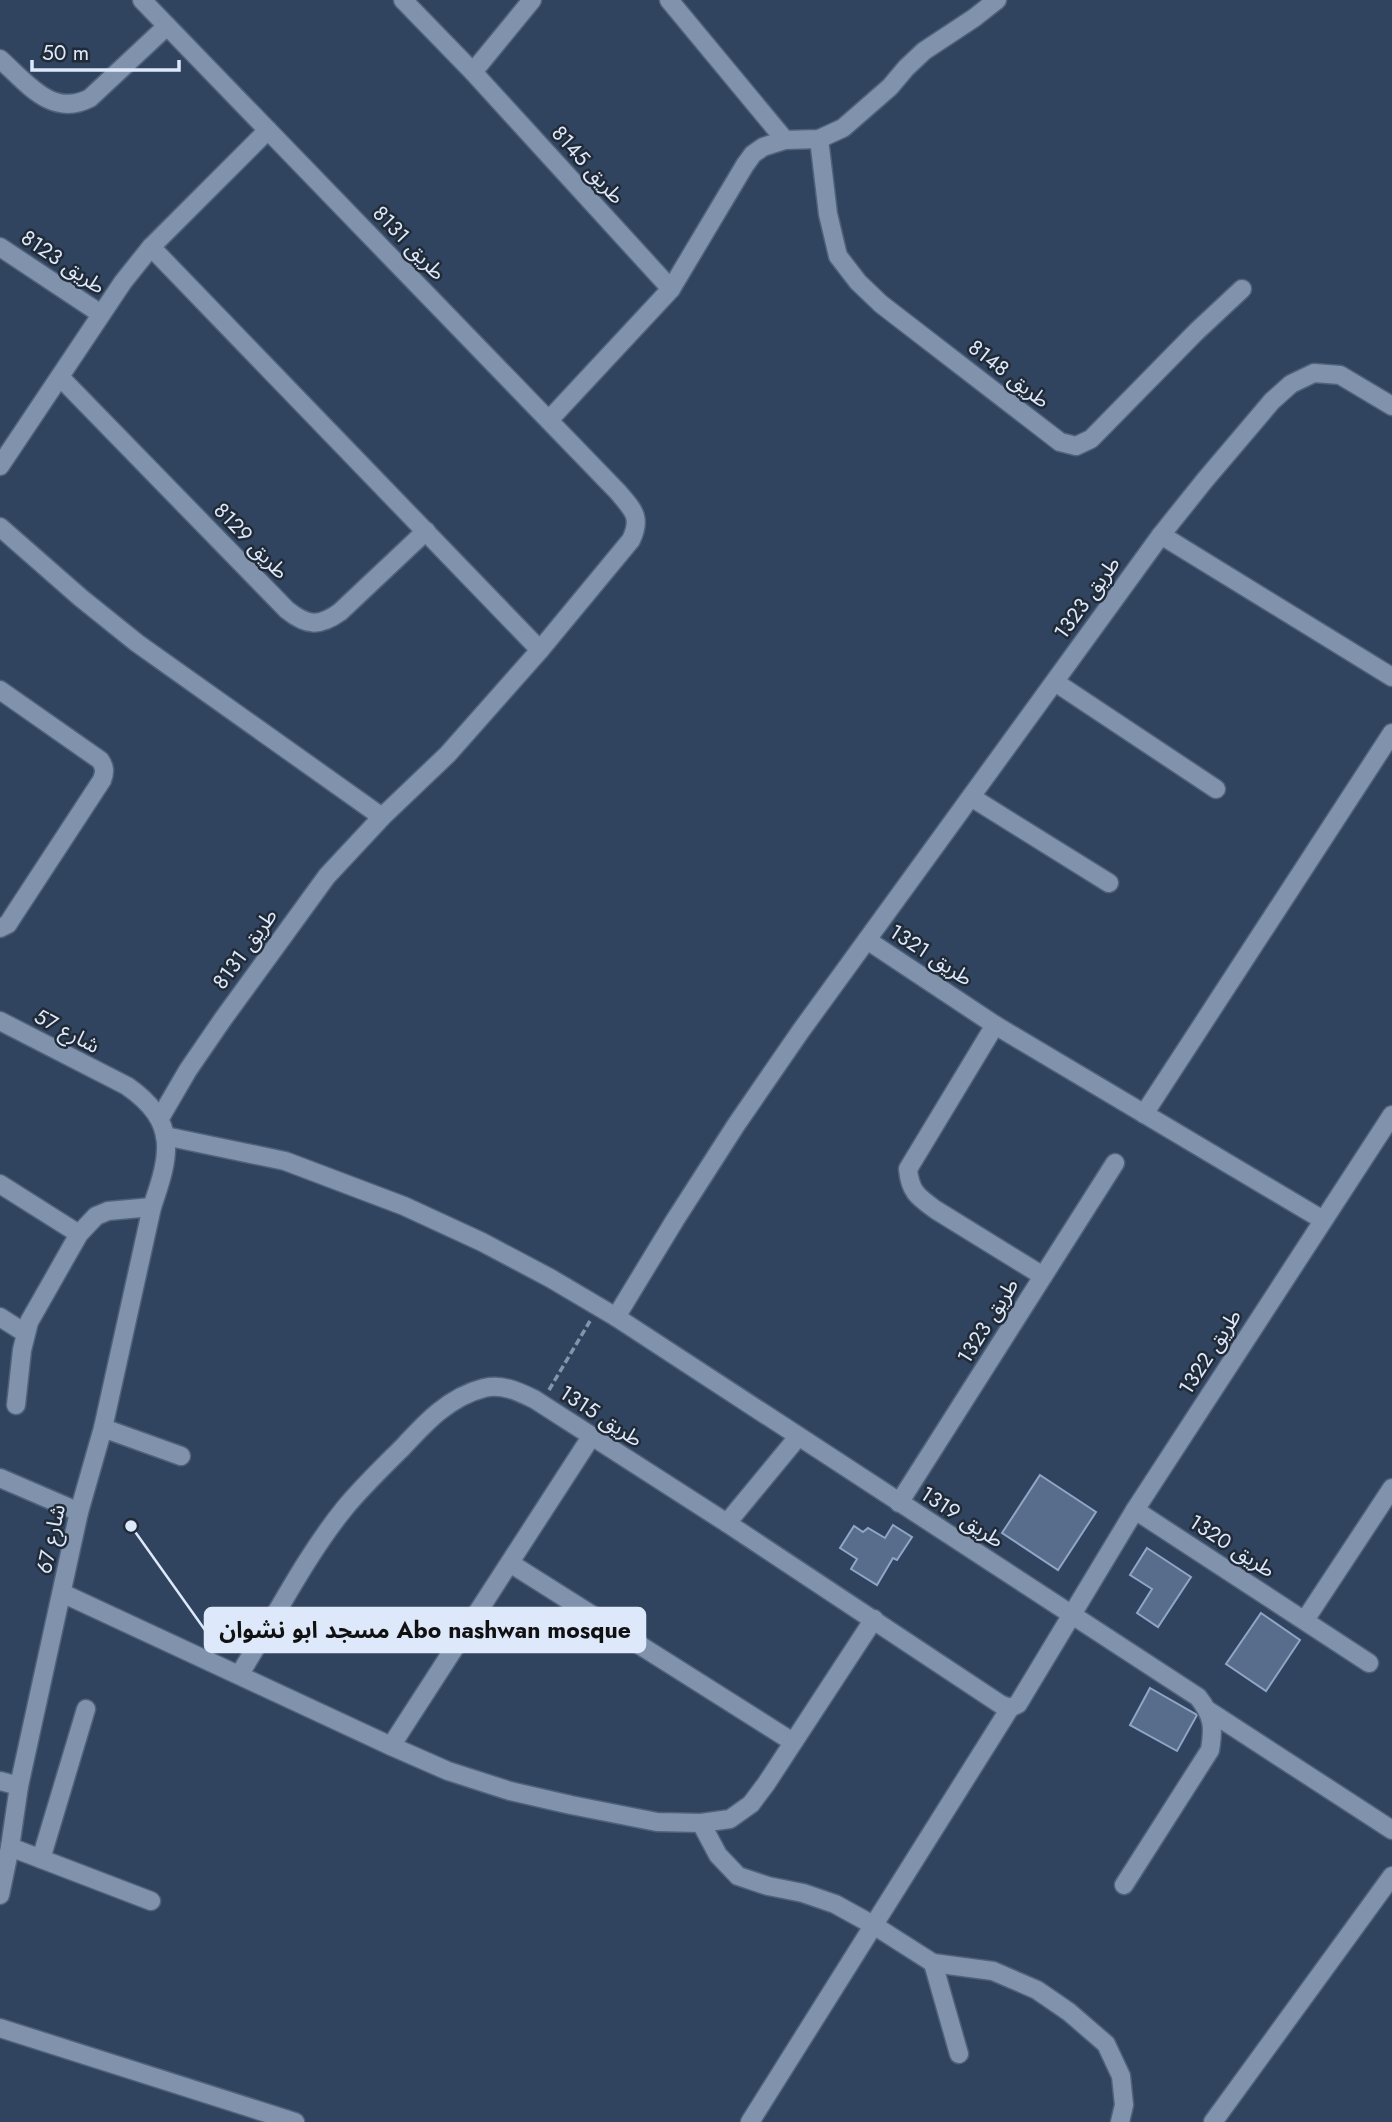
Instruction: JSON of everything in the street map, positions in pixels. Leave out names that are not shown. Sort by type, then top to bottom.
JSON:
[{"type":"street","name":"طريق 8131","points":[[142,0],[618,492],[634,511],[638,522],[631,540],[540,650],[448,754],[382,817],[327,876],[223,1019],[188,1070],[160,1118]]},
{"type":"street","name":"طريق 8145","points":[[404,0],[671,289]]},
{"type":"street","points":[[472,72],[532,0]]},
{"type":"street","points":[[669,0],[785,140]]},
{"type":"street","points":[[549,420],[671,289],[753,154],[763,147],[785,140],[819,139],[843,128],[890,87],[924,51],[997,0]]},
{"type":"street","points":[[0,59],[46,99],[68,106],[80,104],[90,98],[167,26]]},
{"type":"street","points":[[0,466],[123,282],[151,247],[268,130]]},
{"type":"street","name":"طريق 8148","points":[[819,139],[828,214],[838,256],[858,282],[881,304],[1060,442],[1076,446],[1091,439],[1242,289]]},
{"type":"street","name":"طريق 8123","points":[[0,247],[102,314]]},
{"type":"street","points":[[151,247],[540,650]]},
{"type":"street","name":"طريق 1323","points":[[867,940],[1161,535],[1272,401],[1291,384],[1314,373],[1340,375],[1392,406]]},
{"type":"street","name":"طريق 8129","points":[[60,377],[299,620],[313,623],[328,621],[426,531]]},
{"type":"street","points":[[0,527],[137,643],[382,817]]},
{"type":"street","points":[[1161,535],[1392,677]]},
{"type":"street","points":[[1055,682],[1216,789]]},
{"type":"street","points":[[0,690],[100,760],[105,773],[8,924],[0,928]]},
{"type":"street","points":[[1144,1114],[1392,733]]},
{"type":"street","points":[[971,797],[1109,883]]},
{"type":"street","name":"طريق 1321","points":[[616,1317],[736,1125],[867,940],[995,1025],[1323,1220]]},
{"type":"street","name":"شارع 57","points":[[0,1021],[113,1080]]},
{"type":"street","points":[[995,1025],[908,1169],[909,1184],[919,1198],[936,1210],[1043,1276]]},
{"type":"street","name":"شارع 67","points":[[113,1080],[139,1095],[160,1118],[165,1136],[166,1165],[154,1201]]},
{"type":"street","name":"شارع 67","points":[[0,1895],[19,1786],[79,1512],[103,1428],[159,1177],[156,1141],[151,1126],[127,1093],[113,1080]]},
{"type":"street","name":"طريق 1322","points":[[750,2122],[1010,1707],[1018,1704],[1135,1510],[1392,1115]]},
{"type":"street","name":"طريق 1319","points":[[165,1136],[285,1161],[404,1206],[482,1242],[550,1278],[616,1317],[1183,1686],[1209,1711],[1392,1830]]},
{"type":"street","name":"طريق 1323","points":[[899,1503],[1115,1163]]},
{"type":"street","points":[[0,1184],[79,1234]]},
{"type":"street","points":[[16,1405],[25,1333],[79,1234],[96,1216],[154,1201]]},
{"type":"street","points":[[0,1317],[25,1333]]},
{"type":"street","name":"طريق 1315","points":[[239,1675],[311,1556],[345,1508],[440,1409],[461,1396],[485,1388],[511,1388],[727,1523],[1010,1707]]},
{"type":"street","points":[[103,1428],[181,1456]]},
{"type":"street","points":[[391,1746],[591,1437]]},
{"type":"street","points":[[727,1523],[798,1437]]},
{"type":"street","points":[[0,1478],[79,1512]]},
{"type":"street","points":[[1305,1620],[1392,1488]]},
{"type":"street","name":"طريق 1320","points":[[1135,1510],[1369,1663]]},
{"type":"street","points":[[510,1563],[793,1742]]},
{"type":"street","points":[[62,1593],[448,1770],[510,1791],[571,1805],[657,1822],[701,1824],[730,1819],[751,1804],[874,1619]]},
{"type":"street","points":[[41,1859],[86,1710]]},
{"type":"street","points":[[1124,1885],[1210,1750],[1213,1731],[1209,1711]]},
{"type":"street","points":[[0,1781],[19,1786]]},
{"type":"street","points":[[701,1824],[718,1855],[738,1875],[768,1886],[803,1892],[835,1904],[933,1963],[993,1971],[1037,1990],[1069,2012],[1106,2044],[1121,2076],[1124,2105],[1121,2122]]},
{"type":"street","points":[[10,1847],[151,1901]]},
{"type":"street","points":[[1213,2122],[1392,1876]]},
{"type":"street","points":[[933,1963],[959,2054]]},
{"type":"street","points":[[0,2028],[295,2122]]},
{"type":"path","points":[[540,1404],[598,1307]]},
{"type":"building","points":[[1040,1475],[1096,1512],[1058,1570],[1002,1533]]},
{"type":"building","points":[[893,1525],[912,1537],[897,1560],[893,1558],[877,1585],[851,1569],[857,1559],[840,1548],[854,1526],[863,1532],[868,1528],[885,1538]]},
{"type":"building","points":[[1147,1548],[1191,1577],[1158,1627],[1137,1613],[1152,1589],[1130,1575]]},
{"type":"building","points":[[1261,1613],[1300,1640],[1266,1691],[1226,1664]]},
{"type":"building","points":[[1150,1688],[1197,1715],[1177,1751],[1130,1725]]},
{"type":"place","name":"مسجد ابو نشوان Abo nashwan mosque","points":[[131,1526]]}]
